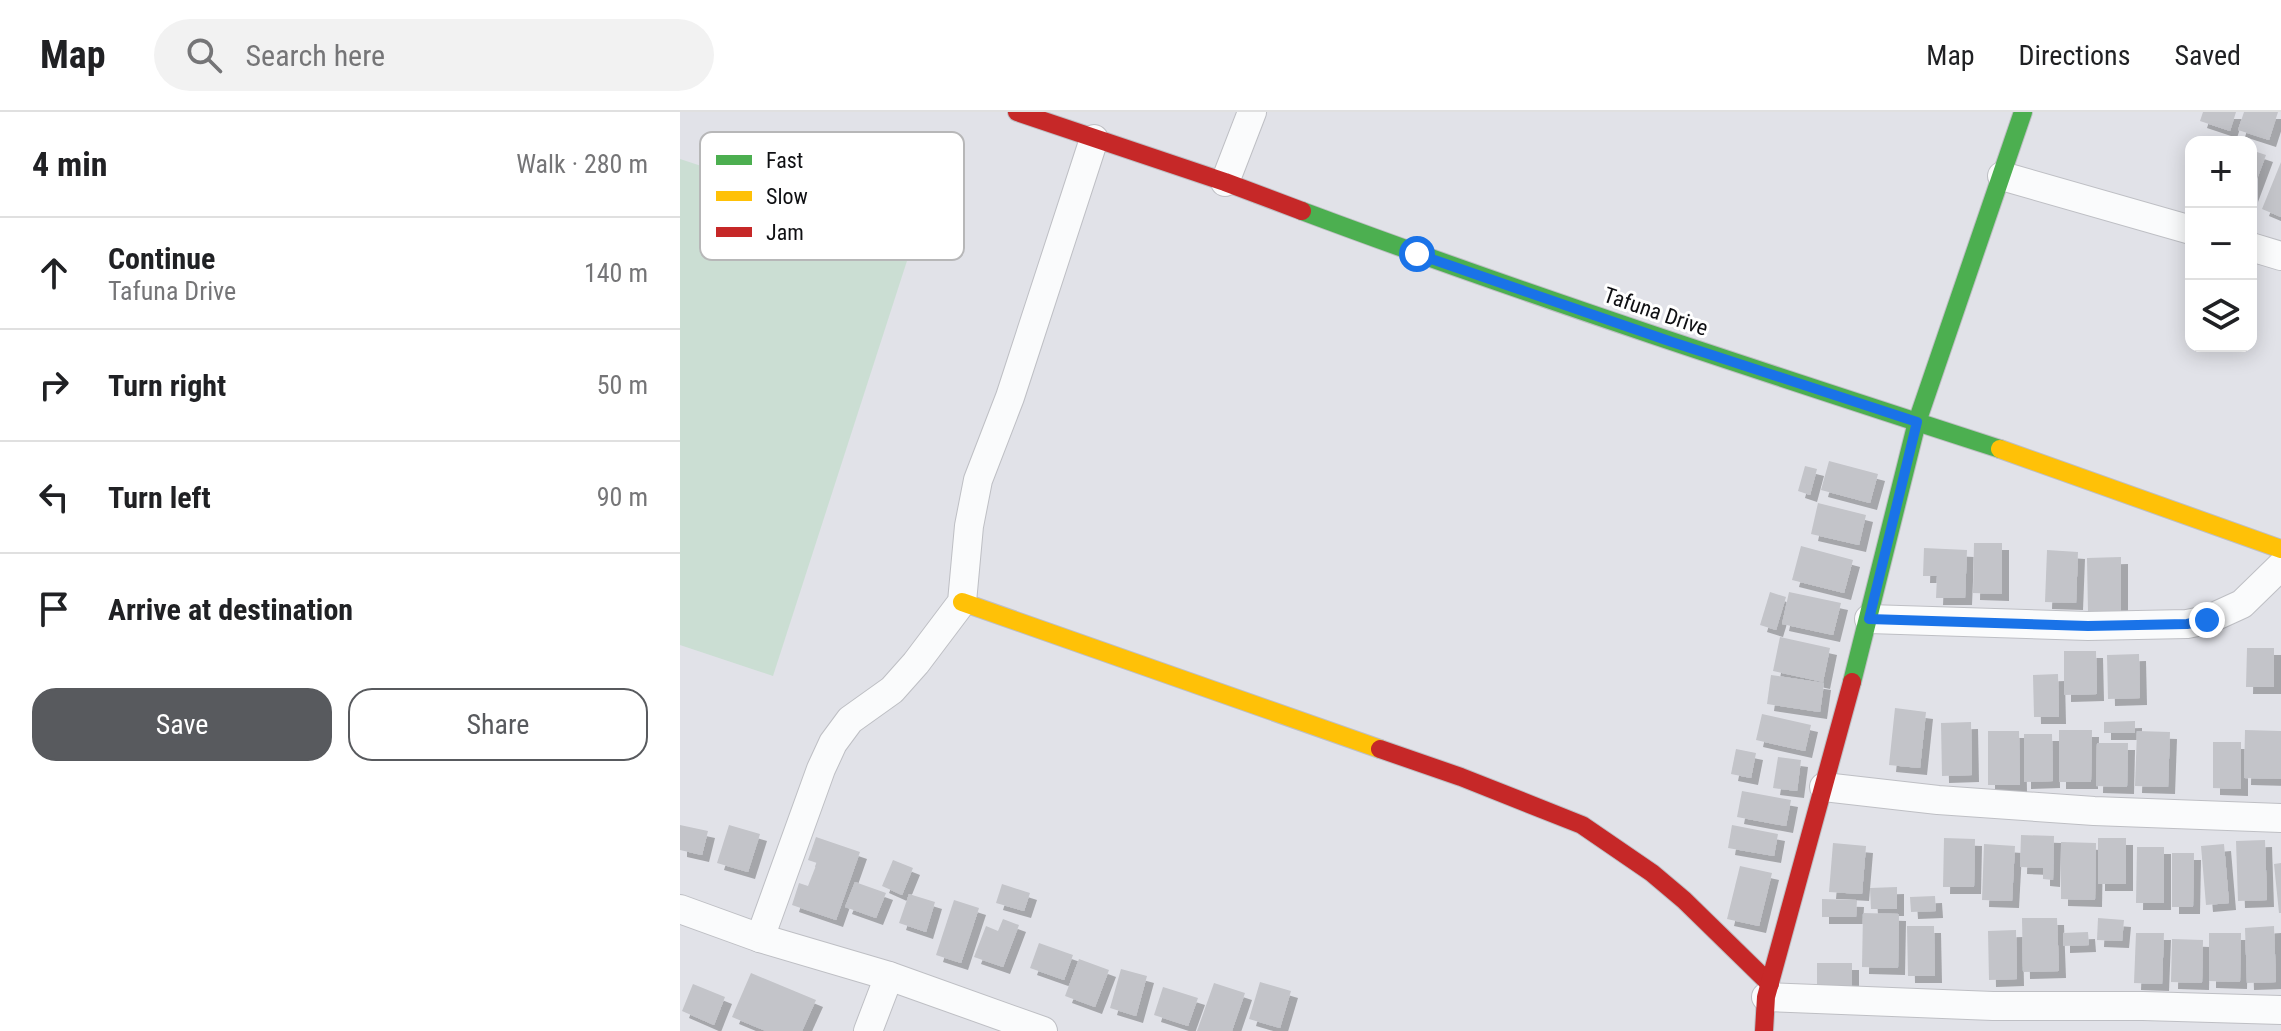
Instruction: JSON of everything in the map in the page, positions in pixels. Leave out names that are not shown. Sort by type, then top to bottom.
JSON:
[{"type":"street","name":"Tafuna Drive","points":[[1017,112],[1225,182],[1612,322],[1917,422],[2281,549]]},
{"type":"street","points":[[1225,182],[1252,112]]},
{"type":"street","points":[[1764,1031],[1768,991],[1869,619],[1917,422],[2023,112]]},
{"type":"street","points":[[760,938],[833,743],[850,720],[892,690],[962,602],[969,526],[978,480],[1010,397],[1094,139]]},
{"type":"street","points":[[2002,176],[2185,228]]},
{"type":"street","points":[[2257,249],[2281,256]]},
{"type":"street","points":[[1869,619],[2088,626],[2187,624],[2207,620],[2242,604],[2281,566]]},
{"type":"street","points":[[962,602],[1461,777],[1582,825],[1652,873],[1684,900],[1768,991],[1993,1006],[2281,1010]]},
{"type":"street","points":[[1824,787],[1954,802],[2281,818]]},
{"type":"street","points":[[680,909],[760,938],[889,976],[1043,1031]]},
{"type":"street","points":[[868,1031],[889,976]]},
{"type":"green space","points":[[680,159],[700,166],[700,260],[907,260],[773,676],[680,645]]},
{"type":"building","points":[[2203,112],[2236,112],[2230,131],[2200,121]]},
{"type":"building","points":[[2244,112],[2278,112],[2269,140],[2238,130]]},
{"type":"building","points":[[2257,152],[2266,155],[2257,179]]},
{"type":"building","points":[[2281,162],[2281,217],[2262,209]]},
{"type":"building","points":[[1829,461],[1878,474],[1870,503],[1821,490]]},
{"type":"building","points":[[1805,466],[1817,469],[1810,495],[1798,491]]},
{"type":"building","points":[[1818,503],[1866,515],[1859,545],[1811,534]]},
{"type":"building","points":[[1974,543],[2002,543],[2002,594],[1973,593]]},
{"type":"building","points":[[1801,546],[1853,560],[1844,593],[1792,580]]},
{"type":"building","points":[[1924,548],[1967,550],[1965,598],[1936,598],[1937,576],[1923,576]]},
{"type":"building","points":[[2047,550],[2078,552],[2076,603],[2045,602]]},
{"type":"building","points":[[2121,557],[2121,613],[2088,613],[2087,558]]},
{"type":"building","points":[[1770,592],[1786,597],[1776,630],[1760,625]]},
{"type":"building","points":[[1789,592],[1841,603],[1833,635],[1782,624]]},
{"type":"building","points":[[1780,637],[1830,648],[1823,682],[1773,671]]},
{"type":"building","points":[[2247,648],[2274,648],[2274,687],[2246,687]]},
{"type":"building","points":[[2064,651],[2096,651],[2097,694],[2064,695]]},
{"type":"building","points":[[2139,654],[2140,698],[2108,699],[2107,655]]},
{"type":"building","points":[[2058,674],[2059,717],[2034,717],[2033,675]]},
{"type":"building","points":[[1771,675],[1824,683],[1820,712],[1767,704]]},
{"type":"building","points":[[1895,708],[1926,712],[1920,768],[1889,765]]},
{"type":"building","points":[[1762,714],[1811,725],[1805,751],[1756,740]]},
{"type":"building","points":[[2135,721],[2135,733],[2104,733],[2104,722]]},
{"type":"building","points":[[1971,722],[1972,775],[1942,776],[1941,723]]},
{"type":"building","points":[[2059,730],[2092,730],[2091,782],[2059,782]]},
{"type":"building","points":[[2245,730],[2281,731],[2281,779],[2244,778]]},
{"type":"building","points":[[1988,731],[2019,731],[2020,785],[1988,785]]},
{"type":"building","points":[[2137,731],[2170,732],[2168,787],[2135,786]]},
{"type":"building","points":[[2024,734],[2052,734],[2053,781],[2024,782]]},
{"type":"building","points":[[2213,742],[2241,742],[2241,789],[2213,788]]},
{"type":"building","points":[[2097,743],[2128,743],[2127,787],[2096,786]]},
{"type":"building","points":[[1736,749],[1756,753],[1751,778],[1731,774]]},
{"type":"building","points":[[1778,757],[1801,760],[1797,791],[1773,788]]},
{"type":"building","points":[[1742,791],[1791,800],[1786,826],[1737,817]]},
{"type":"building","points":[[680,825],[708,831],[702,855],[680,850]]},
{"type":"building","points":[[729,825],[760,834],[748,872],[717,863]]},
{"type":"building","points":[[1732,825],[1778,834],[1774,856],[1728,848]]},
{"type":"building","points":[[2021,835],[2054,836],[2053,880],[2043,879],[2043,868],[2020,867]]},
{"type":"building","points":[[816,837],[860,852],[836,920],[792,905],[799,883],[808,886],[817,863],[808,860]]},
{"type":"building","points":[[1944,838],[1975,839],[1974,887],[1943,887]]},
{"type":"building","points":[[2098,838],[2126,838],[2126,884],[2098,884]]},
{"type":"building","points":[[2265,840],[2267,900],[2238,901],[2236,841]]},
{"type":"building","points":[[2061,842],[2096,843],[2095,900],[2061,899]]},
{"type":"building","points":[[1833,843],[1866,846],[1862,894],[1829,892]]},
{"type":"building","points":[[1984,844],[2015,846],[2012,901],[1982,900]]},
{"type":"building","points":[[2224,844],[2229,903],[2206,905],[2201,846]]},
{"type":"building","points":[[2137,847],[2164,847],[2164,903],[2136,903]]},
{"type":"building","points":[[2172,853],[2194,853],[2193,907],[2172,907]]},
{"type":"building","points":[[893,860],[913,868],[902,895],[882,886]]},
{"type":"building","points":[[2281,863],[2281,913],[2279,913],[2274,864]]},
{"type":"building","points":[[1740,866],[1772,873],[1759,926],[1727,919]]},
{"type":"building","points":[[855,882],[886,893],[876,918],[845,907]]},
{"type":"building","points":[[1002,884],[1030,893],[1024,911],[996,903]]},
{"type":"building","points":[[1897,887],[1897,909],[1871,909],[1870,888]]},
{"type":"building","points":[[909,894],[935,902],[926,932],[899,923]]},
{"type":"building","points":[[1935,896],[1936,911],[1911,912],[1910,897]]},
{"type":"building","points":[[1822,899],[1857,900],[1856,917],[1822,917]]},
{"type":"building","points":[[954,900],[979,908],[961,963],[936,955]]},
{"type":"building","points":[[1863,913],[1899,914],[1898,968],[1862,967]]},
{"type":"building","points":[[2022,918],[2057,918],[2059,971],[2023,972]]},
{"type":"building","points":[[2098,918],[2124,920],[2122,941],[2097,940]]},
{"type":"building","points":[[1003,919],[1019,925],[1003,967],[974,957],[986,926],[998,931]]},
{"type":"building","points":[[1907,926],[1934,926],[1935,976],[1908,976]]},
{"type":"building","points":[[2274,926],[2276,982],[2247,983],[2245,928]]},
{"type":"building","points":[[2016,930],[2017,979],[1989,980],[1988,931]]},
{"type":"building","points":[[2088,932],[2089,945],[2063,946],[2063,933]]},
{"type":"building","points":[[2136,933],[2164,933],[2162,984],[2134,983]]},
{"type":"building","points":[[2209,933],[2241,933],[2240,982],[2209,981]]},
{"type":"building","points":[[2172,939],[2203,940],[2202,983],[2171,982]]},
{"type":"building","points":[[1039,943],[1073,955],[1064,980],[1030,968]]},
{"type":"building","points":[[1079,959],[1109,970],[1095,1007],[1065,996]]},
{"type":"building","points":[[1817,963],[1852,963],[1852,986],[1817,986]]},
{"type":"building","points":[[1121,969],[1147,976],[1136,1016],[1110,1008]]},
{"type":"building","points":[[751,973],[816,1000],[802,1031],[766,1031],[732,1017]]},
{"type":"building","points":[[1260,982],[1291,991],[1280,1028],[1249,1019]]},
{"type":"building","points":[[1214,983],[1245,993],[1232,1031],[1197,1031]]},
{"type":"building","points":[[693,984],[725,997],[714,1025],[682,1011]]},
{"type":"building","points":[[1163,987],[1198,998],[1188,1026],[1154,1015]]},
{"type":"traffic: fast","points":[[1852,682],[1917,422],[2023,112]]},
{"type":"traffic: fast","points":[[1302,211],[1562,304],[2000,449]]},
{"type":"traffic: slow","points":[[2000,449],[2281,549]]},
{"type":"traffic: slow","points":[[962,602],[1380,749]]},
{"type":"traffic: jam","points":[[1017,112],[1302,211]]},
{"type":"traffic: jam","points":[[1764,1031],[1766,997],[1852,682]]},
{"type":"traffic: jam","points":[[1380,749],[1582,825],[1652,873],[1684,900],[1770,984]]},
{"type":"route","points":[[1417,254],[1917,422],[1869,619],[2088,626],[2187,624],[2207,620]]}]
